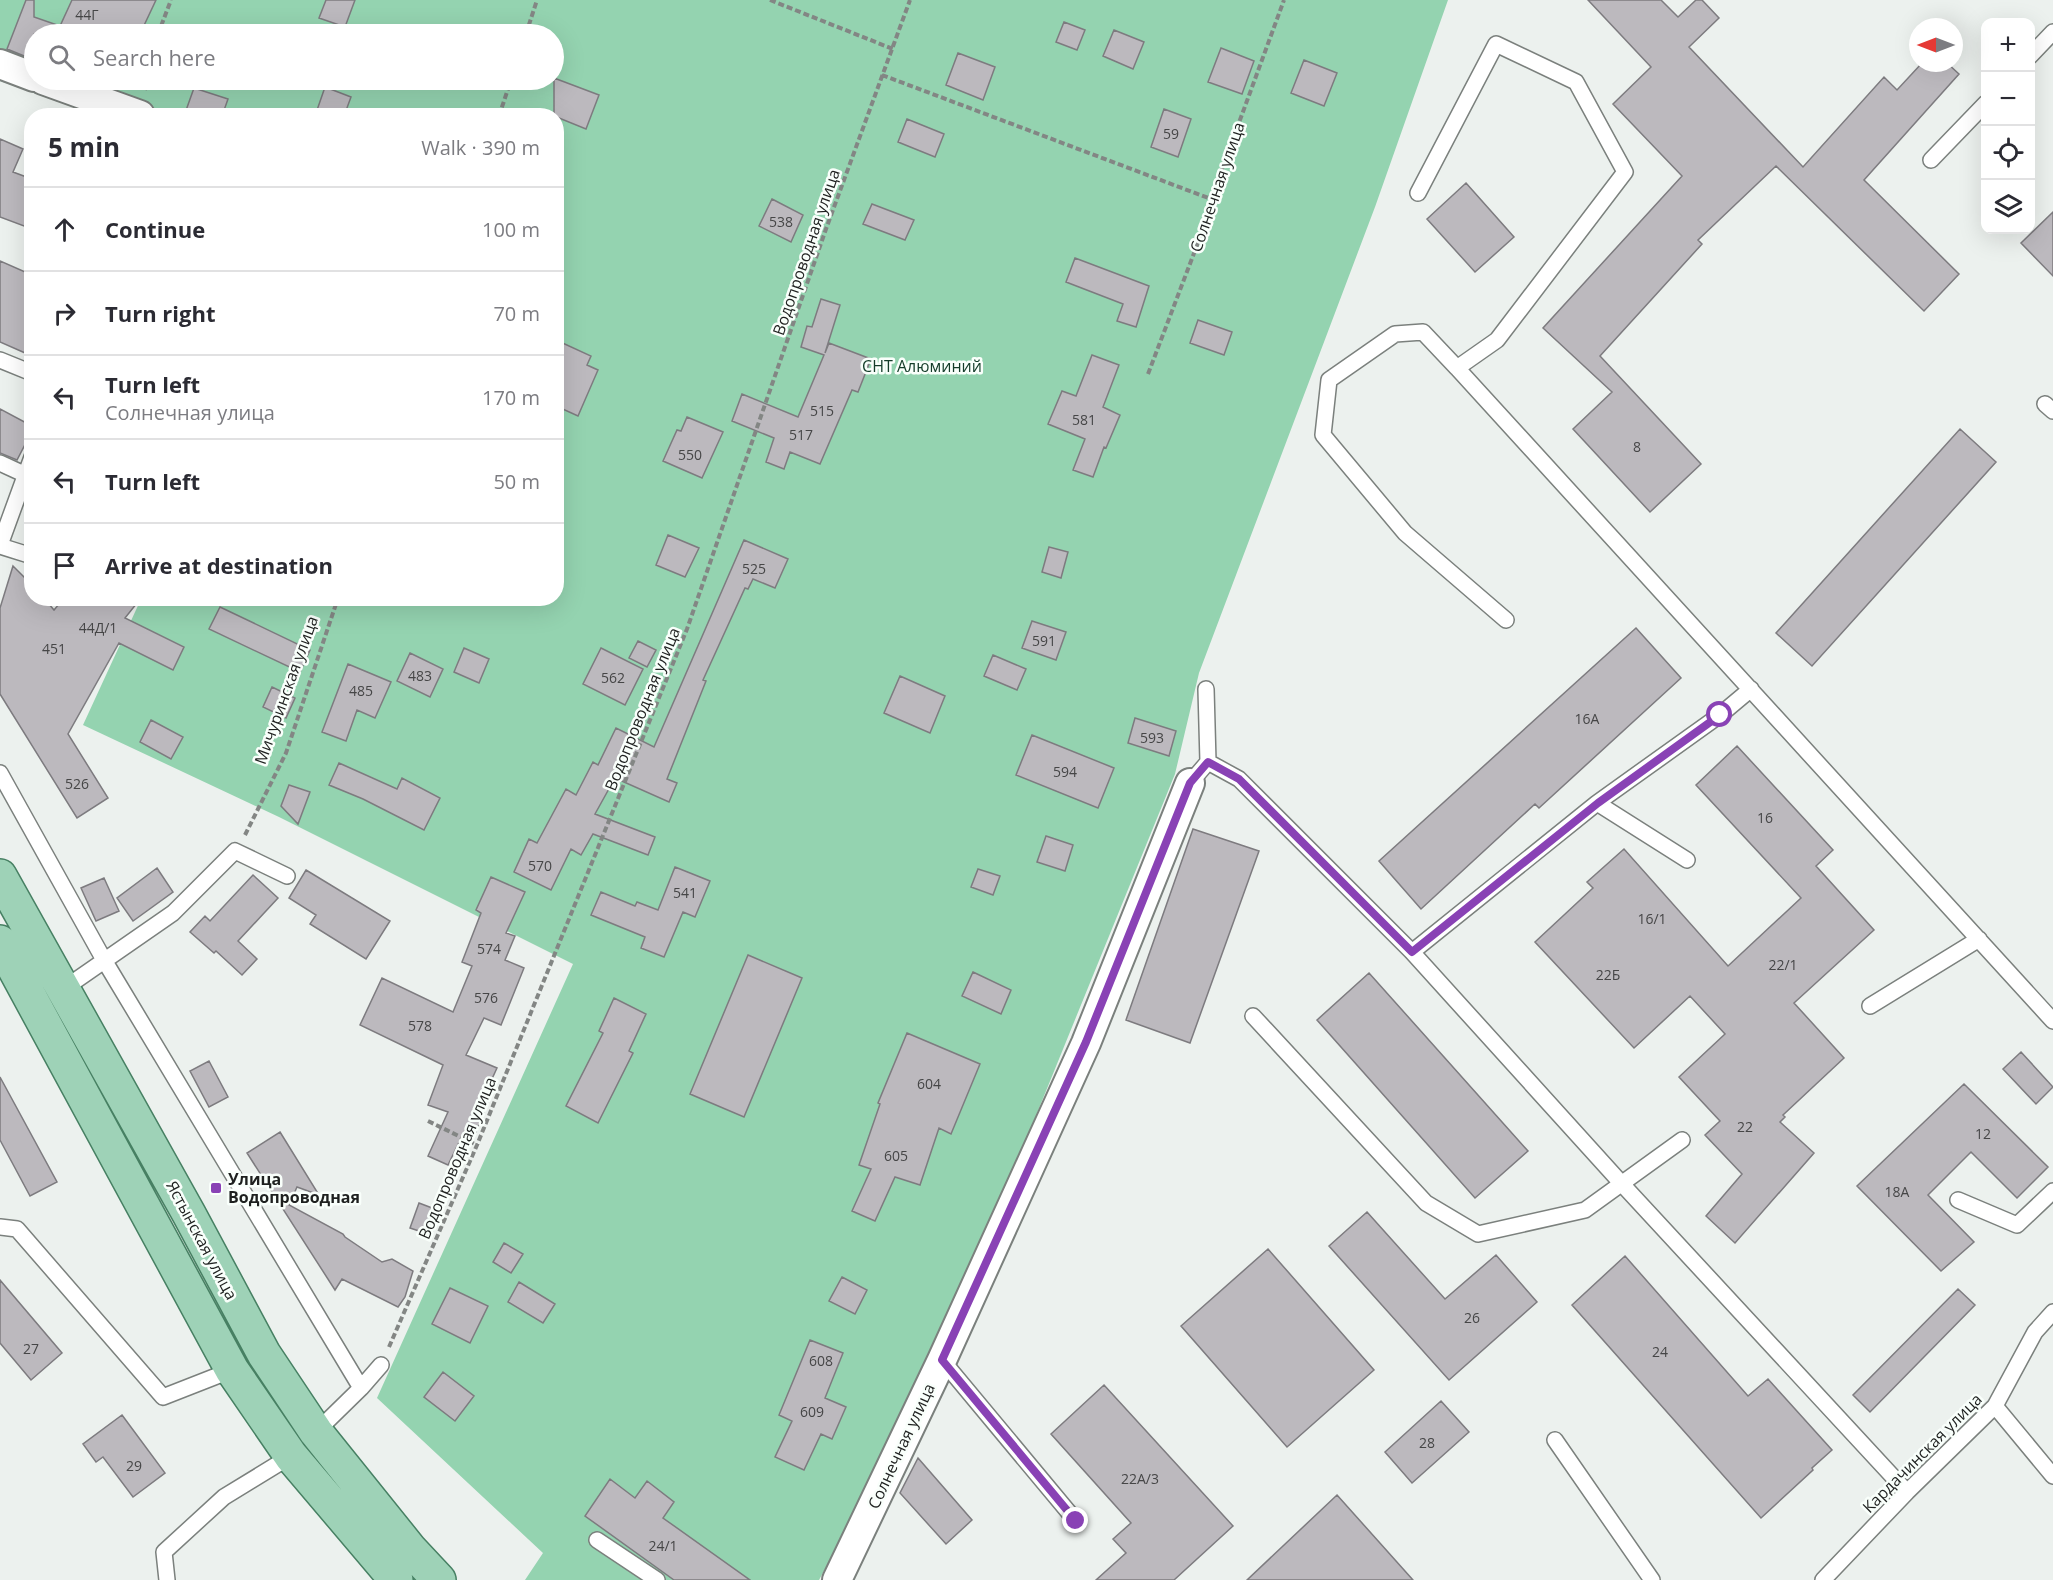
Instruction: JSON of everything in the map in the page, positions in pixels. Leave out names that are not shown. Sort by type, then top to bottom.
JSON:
[{"type":"main road","name":"Ястынская улица","points":[[0,876],[189,1214],[264,1354],[316,1432],[410,1549],[439,1580]]},
{"type":"main road","points":[[0,942],[232,1370],[291,1456],[396,1580]]},
{"type":"street","points":[[0,64],[24,73]]},
{"type":"street","points":[[71,90],[121,108]]},
{"type":"street","name":"Солнечная улица","points":[[837,1580],[942,1360],[1086,1042],[1199,772]]},
{"type":"lane","points":[[2035,52],[2053,32]]},
{"type":"lane","points":[[1419,192],[1496,44],[1576,82],[1625,172],[1497,340],[1457,368]]},
{"type":"lane","points":[[1931,160],[1981,108]]},
{"type":"lane","points":[[1506,620],[1405,533],[1323,435],[1329,380],[1395,334],[1423,332],[2053,1021]]},
{"type":"lane","points":[[0,360],[24,370]]},
{"type":"lane","points":[[0,463],[24,474]]},
{"type":"lane","points":[[24,480],[0,546],[24,554]]},
{"type":"lane","points":[[1206,689],[1199,772],[1239,779],[1412,952],[1622,1184],[1907,1492]]},
{"type":"lane","points":[[1412,952],[1598,803],[1720,715],[1751,689]]},
{"type":"lane","points":[[0,773],[104,960],[361,1388]]},
{"type":"lane","points":[[1598,803],[1686,860]]},
{"type":"lane","points":[[62,990],[172,913],[235,851],[287,876]]},
{"type":"lane","points":[[1870,1006],[1978,939]]},
{"type":"lane","points":[[1253,1016],[1426,1203],[1478,1234],[1585,1210],[1682,1140]]},
{"type":"lane","points":[[1958,1200],[2017,1226],[2053,1191]]},
{"type":"lane","points":[[0,1227],[17,1229],[163,1396],[232,1370]]},
{"type":"lane","name":"Кардачинская улица","points":[[1823,1580],[1907,1492],[1995,1406],[2035,1332],[2053,1312]]},
{"type":"lane","points":[[942,1360],[1076,1521]]},
{"type":"lane","points":[[316,1432],[381,1365]]},
{"type":"lane","points":[[1995,1406],[2053,1476]]},
{"type":"lane","points":[[1556,1440],[1652,1580]]},
{"type":"lane","points":[[167,1580],[164,1552],[224,1497],[291,1456]]},
{"type":"lane","points":[[597,1540],[657,1580]]},
{"type":"path","points":[[162,24],[171,0]]},
{"type":"path","points":[[529,24],[537,0]]},
{"type":"path","points":[[770,0],[893,49]]},
{"type":"path","name":"Водопроводная улица","points":[[381,1365],[477,1144],[687,629],[826,229],[910,0]]},
{"type":"path","name":"Солнечная улица","points":[[1148,374],[1212,206],[1211,199],[1284,0]]},
{"type":"path","points":[[882,75],[1211,199]]},
{"type":"path","points":[[502,108],[508,90]]},
{"type":"path","name":"Мичуринская улица","points":[[235,851],[248,830],[286,753],[335,606]]},
{"type":"path","points":[[428,1121],[477,1144]]},
{"type":"green space","name":"СНТ Алюминий","points":[[0,0],[1448,0],[1375,207],[1199,673],[1175,774],[1013,1172],[906,1419],[819,1580],[525,1580],[543,1553],[377,1398],[573,964],[279,817],[83,725],[138,606],[564,606],[564,108],[76,108],[25,90],[564,90],[564,24],[24,24],[24,90],[0,81]]},
{"type":"building","points":[[26,0],[34,0],[34,17],[54,24],[24,24],[24,56],[7,49]]},
{"type":"building","points":[[72,0],[156,0],[145,24],[61,24]]},
{"type":"building","points":[[326,0],[355,0],[346,24],[336,24],[319,18]]},
{"type":"building","points":[[1588,0],[1661,0],[1678,17],[1696,0],[1702,0],[1719,18],[1689,47],[1803,167],[1884,77],[1897,90],[1914,72],[1957,72],[1959,74],[1864,180],[1959,274],[1924,311],[1776,166],[1698,240],[1702,244],[1600,356],[1701,464],[1650,512],[1573,429],[1612,392],[1543,328],[1682,176],[1613,104],[1651,67]]},
{"type":"building","points":[[1064,22],[1085,30],[1077,50],[1056,42]]},
{"type":"building","points":[[1114,30],[1144,42],[1133,69],[1103,56]]},
{"type":"building","points":[[1221,48],[1254,61],[1242,94],[1208,82]]},
{"type":"building","points":[[958,53],[995,67],[983,100],[946,85]]},
{"type":"building","points":[[1304,60],[1337,73],[1324,106],[1291,93]]},
{"type":"building","points":[[564,82],[599,95],[586,129],[564,120],[564,108],[554,108],[554,90],[564,90]]},
{"type":"building","points":[[193,90],[228,99],[225,108],[187,108]]},
{"type":"building","points":[[324,90],[333,90],[351,97],[347,108],[318,108]]},
{"type":"building","points":[[1164,109],[1191,119],[1178,157],[1151,147]]},
{"type":"building","points":[[907,119],[944,134],[935,157],[898,142]]},
{"type":"building","points":[[0,139],[23,149],[13,172],[24,176],[24,226],[0,217]]},
{"type":"building","points":[[1466,183],[1514,237],[1475,272],[1427,219]]},
{"type":"building","points":[[772,199],[803,215],[791,242],[759,226]]},
{"type":"building","points":[[872,204],[914,220],[905,240],[863,224]]},
{"type":"building","points":[[2053,212],[2053,276],[2021,243],[2030,234],[2035,234],[2035,229]]},
{"type":"building","points":[[1075,258],[1149,286],[1136,327],[1117,321],[1123,304],[1066,282]]},
{"type":"building","points":[[0,261],[24,272],[24,352],[0,342]]},
{"type":"building","points":[[821,299],[840,305],[825,353],[829,343],[871,359],[858,392],[852,390],[820,464],[790,452],[784,469],[766,462],[774,438],[732,421],[742,394],[798,417],[824,355],[801,347],[807,326],[812,327]]},
{"type":"building","points":[[1198,320],[1232,332],[1224,355],[1190,343]]},
{"type":"building","points":[[564,344],[591,356],[587,365],[598,370],[578,416],[564,410]]},
{"type":"building","points":[[1092,355],[1119,365],[1103,407],[1120,415],[1106,448],[1104,447],[1093,477],[1073,470],[1085,439],[1048,424],[1062,391],[1076,396]]},
{"type":"building","points":[[0,409],[24,422],[24,446],[17,460],[0,453]]},
{"type":"building","points":[[687,417],[723,432],[702,478],[663,461],[677,430],[681,431]]},
{"type":"building","points":[[1960,429],[1996,462],[1812,666],[1776,633]]},
{"type":"building","points":[[668,535],[699,548],[685,577],[656,565]]},
{"type":"building","points":[[744,540],[788,559],[775,588],[753,579],[748,589],[745,588],[703,680],[706,681],[667,779],[677,783],[669,802],[615,778],[595,814],[655,837],[648,855],[593,834],[581,855],[571,849],[551,890],[514,872],[529,839],[537,843],[566,789],[576,795],[593,762],[598,765],[616,728],[654,747]]},
{"type":"building","points":[[1049,547],[1068,552],[1061,578],[1042,572]]},
{"type":"building","points":[[13,566],[24,577],[24,606],[51,606],[54,610],[57,606],[135,606],[125,618],[184,647],[173,670],[119,643],[68,734],[108,798],[77,818],[0,694],[0,608]]},
{"type":"building","points":[[220,607],[310,650],[300,672],[209,629]]},
{"type":"building","points":[[1032,621],[1066,632],[1056,660],[1022,648]]},
{"type":"building","points":[[1636,628],[1681,678],[1539,808],[1535,804],[1421,909],[1379,861]]},
{"type":"building","points":[[638,641],[656,650],[647,667],[629,658]]},
{"type":"building","points":[[464,648],[489,659],[479,683],[454,672]]},
{"type":"building","points":[[601,648],[643,669],[625,705],[583,684]]},
{"type":"building","points":[[410,653],[443,669],[430,697],[397,681]]},
{"type":"building","points":[[993,655],[1026,669],[1017,690],[984,676]]},
{"type":"building","points":[[348,664],[391,682],[375,718],[357,710],[346,741],[322,732]]},
{"type":"building","points":[[900,676],[945,696],[930,733],[884,713]]},
{"type":"building","points":[[272,687],[295,698],[286,718],[263,707]]},
{"type":"building","points":[[1135,718],[1176,731],[1169,756],[1128,743]]},
{"type":"building","points":[[151,720],[183,737],[171,759],[140,742]]},
{"type":"building","points":[[1032,735],[1114,768],[1098,808],[1016,775]]},
{"type":"building","points":[[1737,746],[1833,850],[1816,866],[1874,930],[1794,1003],[1844,1058],[1783,1115],[1785,1117],[1780,1122],[1814,1153],[1735,1243],[1706,1216],[1742,1174],[1705,1135],[1720,1121],[1679,1077],[1725,1034],[1690,996],[1634,1048],[1535,942],[1593,888],[1587,882],[1624,849],[1728,966],[1801,898],[1696,785]]},
{"type":"building","points":[[339,763],[397,789],[402,778],[440,798],[424,830],[363,799],[329,785]]},
{"type":"building","points":[[289,785],[310,792],[298,824],[281,806]]},
{"type":"building","points":[[1193,829],[1259,851],[1190,1043],[1126,1020]]},
{"type":"building","points":[[1046,836],[1073,845],[1065,871],[1037,862]]},
{"type":"building","points":[[675,867],[710,881],[695,917],[683,912],[664,957],[641,948],[645,937],[591,915],[601,892],[635,906],[637,902],[658,910]]},
{"type":"building","points":[[157,868],[173,892],[133,921],[117,898]]},
{"type":"building","points":[[978,869],[1000,876],[993,895],[971,887]]},
{"type":"building","points":[[306,870],[390,921],[366,959],[310,924],[316,915],[289,898]]},
{"type":"building","points":[[253,875],[278,898],[238,941],[257,959],[242,975],[216,951],[214,953],[190,932],[205,916],[210,921]]},
{"type":"building","points":[[491,877],[525,892],[506,933],[515,936],[505,960],[524,968],[501,1025],[484,1018],[466,1055],[497,1068],[486,1092],[491,1093],[476,1132],[466,1128],[448,1165],[428,1156],[448,1112],[428,1105],[443,1065],[360,1025],[382,978],[453,1012],[472,966],[462,962],[481,913],[476,910]]},
{"type":"building","points":[[104,878],[119,911],[96,921],[81,888]]},
{"type":"building","points":[[748,955],[802,978],[744,1117],[690,1094]]},
{"type":"building","points":[[973,972],[1011,990],[1001,1014],[962,996]]},
{"type":"building","points":[[1369,973],[1528,1151],[1475,1198],[1317,1020]]},
{"type":"building","points":[[614,998],[646,1014],[629,1051],[633,1053],[598,1123],[566,1106],[603,1033],[599,1031]]},
{"type":"building","points":[[907,1033],[980,1064],[951,1134],[939,1128],[920,1185],[895,1177],[875,1221],[852,1211],[871,1169],[859,1165],[880,1104],[878,1103]]},
{"type":"building","points":[[2021,1052],[2053,1087],[2036,1104],[2003,1069]]},
{"type":"building","points":[[209,1061],[228,1097],[209,1107],[190,1071]]},
{"type":"building","points":[[0,1077],[57,1182],[30,1196],[0,1140]]},
{"type":"building","points":[[1964,1084],[2048,1167],[2017,1198],[1971,1152],[1928,1195],[1974,1242],[1941,1271],[1857,1186]]},
{"type":"building","points":[[280,1132],[319,1195],[297,1187],[289,1205],[343,1234],[382,1262],[392,1259],[413,1271],[405,1297],[398,1307],[342,1279],[335,1290],[247,1153]]},
{"type":"building","points":[[419,1203],[440,1211],[431,1235],[410,1228]]},
{"type":"building","points":[[1367,1212],[1445,1299],[1496,1255],[1537,1302],[1449,1380],[1329,1246]]},
{"type":"building","points":[[504,1243],[523,1254],[511,1273],[493,1262]]},
{"type":"building","points":[[1268,1249],[1374,1370],[1287,1447],[1181,1326]]},
{"type":"building","points":[[1625,1256],[1748,1396],[1768,1379],[1832,1450],[1761,1518],[1572,1305]]},
{"type":"building","points":[[842,1277],[867,1290],[855,1314],[829,1301]]},
{"type":"building","points":[[0,1280],[62,1353],[31,1380],[0,1343]]},
{"type":"building","points":[[519,1282],[555,1304],[543,1323],[508,1302]]},
{"type":"building","points":[[450,1288],[488,1306],[470,1343],[432,1324]]},
{"type":"building","points":[[1958,1289],[1975,1305],[1870,1412],[1853,1395]]},
{"type":"building","points":[[810,1340],[843,1353],[825,1398],[846,1407],[832,1439],[821,1434],[804,1470],[775,1457],[792,1421],[779,1415]]},
{"type":"building","points":[[443,1372],[474,1396],[455,1421],[424,1397]]},
{"type":"building","points":[[1104,1385],[1233,1526],[1174,1580],[1096,1580],[1126,1553],[1113,1539],[1131,1523],[1051,1434]]},
{"type":"building","points":[[1441,1401],[1469,1432],[1412,1483],[1385,1452]]},
{"type":"building","points":[[122,1415],[165,1473],[133,1497],[103,1457],[96,1462],[83,1444]]},
{"type":"building","points":[[918,1458],[972,1520],[946,1544],[900,1493]]},
{"type":"building","points":[[610,1479],[635,1498],[647,1481],[674,1502],[663,1518],[750,1580],[674,1580],[585,1516]]},
{"type":"building","points":[[1337,1495],[1413,1580],[1247,1580]]},
{"type":"place","name":"Улица Водопроводная","points":[[216,1188]]},
{"type":"route","points":[[1076,1521],[942,1360],[1086,1042],[1190,783],[1208,762],[1239,779],[1412,952],[1598,803],[1720,715]]}]
